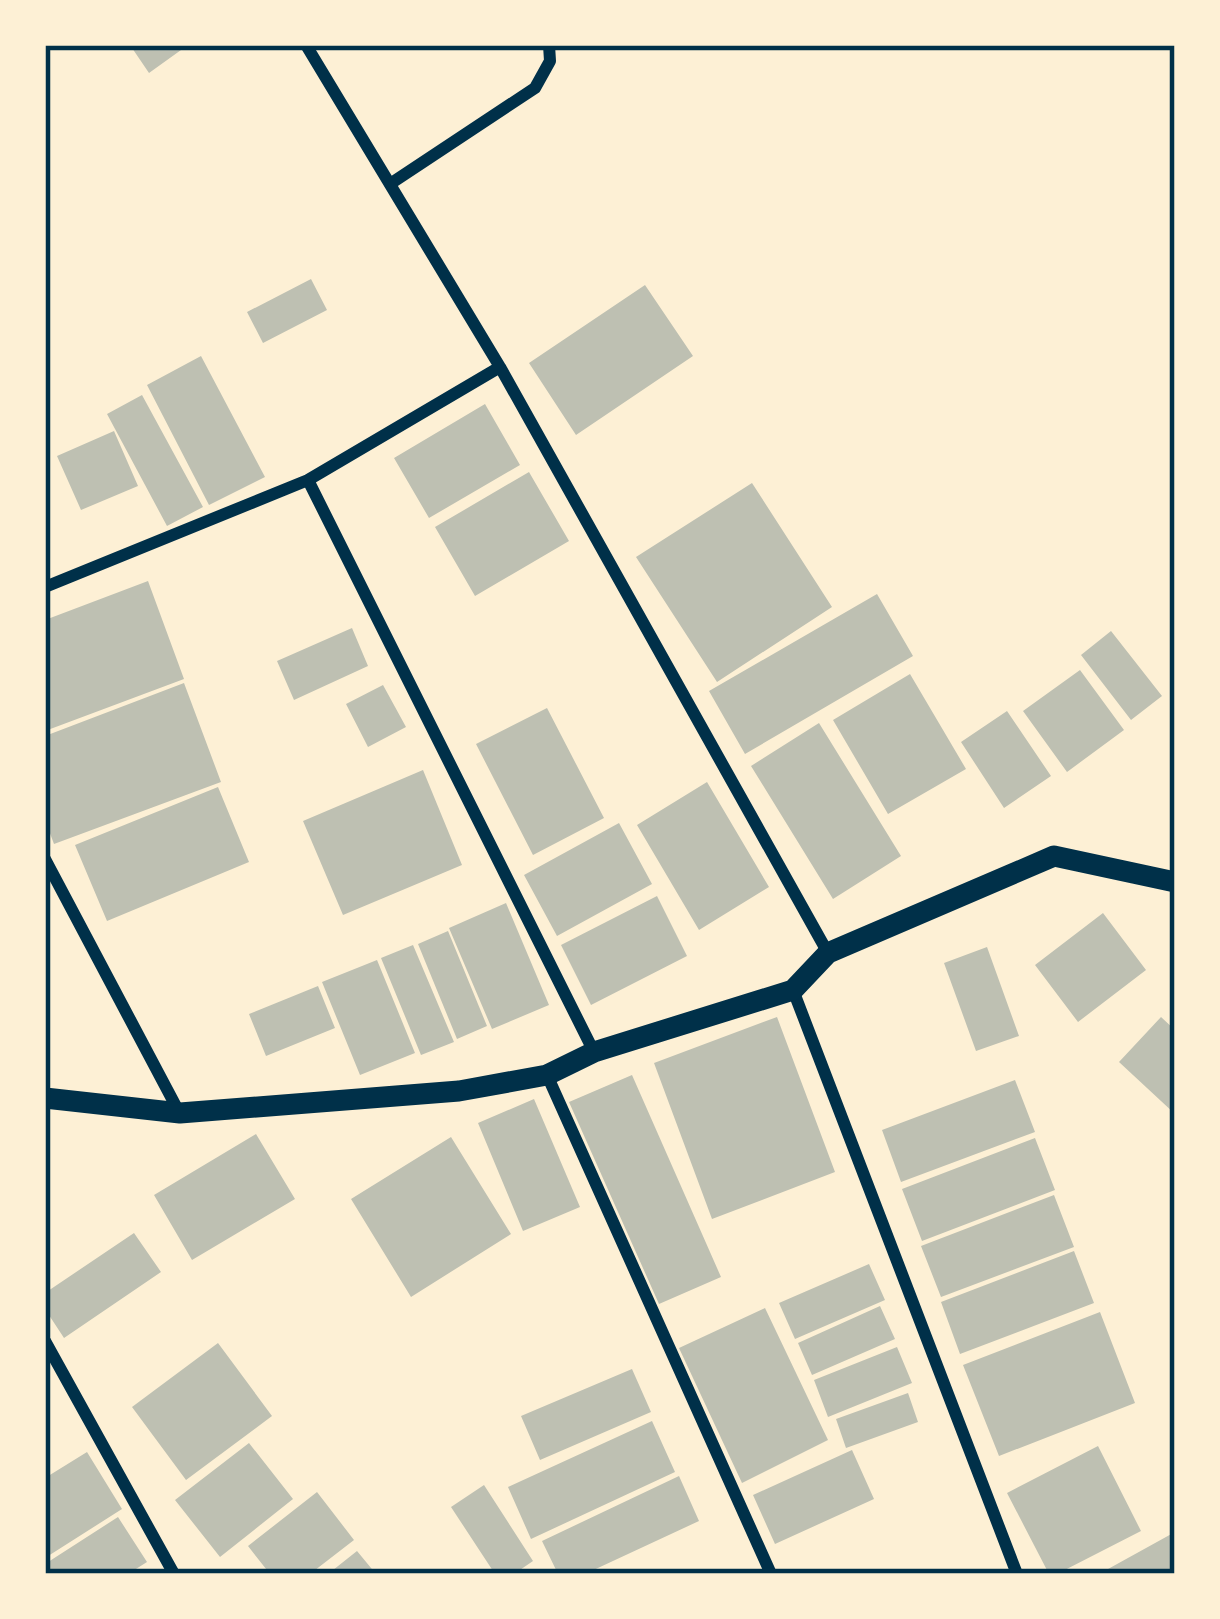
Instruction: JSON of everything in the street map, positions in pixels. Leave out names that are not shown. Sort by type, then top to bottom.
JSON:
[{"type":"street","points":[[306,45],[500,367],[828,953]]},
{"type":"street","points":[[390,184],[535,88],[550,61],[549,45]]},
{"type":"street","points":[[45,587],[308,480],[500,367]]},
{"type":"street","points":[[308,480],[594,1052]]},
{"type":"street","points":[[45,1098],[180,1113],[459,1091],[547,1076],[594,1052],[793,989],[828,953],[1054,856],[1175,882]]},
{"type":"street","points":[[45,859],[180,1113]]},
{"type":"street","points":[[793,989],[1017,1574]]},
{"type":"street","points":[[547,1076],[771,1574]]},
{"type":"street","points":[[45,1340],[174,1574]]},
{"type":"building","points":[[130,45],[188,45],[149,73]]},
{"type":"building","points":[[311,279],[327,310],[263,343],[247,312]]},
{"type":"building","points":[[645,285],[693,356],[576,435],[529,363]]},
{"type":"building","points":[[201,356],[265,477],[209,505],[147,385]]},
{"type":"building","points":[[142,395],[203,507],[167,526],[107,414]]},
{"type":"building","points":[[485,404],[520,465],[429,518],[394,458]]},
{"type":"building","points":[[114,431],[138,486],[81,510],[57,456]]},
{"type":"building","points":[[529,472],[569,541],[475,596],[435,527]]},
{"type":"building","points":[[752,483],[832,607],[717,682],[636,557]]},
{"type":"building","points":[[148,581],[184,679],[45,731],[45,620]]},
{"type":"building","points":[[877,594],[913,656],[745,754],[709,691]]},
{"type":"building","points":[[352,628],[368,666],[294,700],[277,661]]},
{"type":"building","points":[[1111,631],[1162,696],[1131,720],[1081,655]]},
{"type":"building","points":[[1080,670],[1124,730],[1067,772],[1023,711]]},
{"type":"building","points":[[910,674],[966,769],[888,814],[833,720]]},
{"type":"building","points":[[184,683],[221,782],[54,844],[45,820],[45,736]]},
{"type":"building","points":[[383,685],[406,727],[368,747],[346,704]]},
{"type":"building","points":[[547,708],[604,818],[533,855],[476,744]]},
{"type":"building","points":[[1007,711],[1051,776],[1004,808],[961,742]]},
{"type":"building","points":[[819,723],[901,856],[833,899],[751,766]]},
{"type":"building","points":[[423,770],[462,865],[343,915],[303,821]]},
{"type":"building","points":[[707,782],[769,887],[699,930],[637,825]]},
{"type":"building","points":[[218,787],[249,862],[107,921],[75,845]]},
{"type":"building","points":[[619,823],[652,884],[557,936],[524,875]]},
{"type":"building","points":[[657,896],[687,956],[591,1005],[561,945]]},
{"type":"building","points":[[506,903],[549,1005],[492,1029],[449,928]]},
{"type":"building","points":[[1103,913],[1146,970],[1078,1022],[1035,965]]},
{"type":"building","points":[[448,931],[487,1026],[457,1039],[418,944]]},
{"type":"building","points":[[413,945],[454,1042],[421,1055],[381,958]]},
{"type":"building","points":[[987,947],[1019,1036],[976,1051],[944,963]]},
{"type":"building","points":[[377,960],[415,1053],[360,1075],[322,982]]},
{"type":"building","points":[[318,986],[335,1028],[266,1056],[249,1014]]},
{"type":"building","points":[[777,1017],[835,1172],[712,1219],[654,1063]]},
{"type":"building","points":[[1161,1017],[1175,1030],[1175,1114],[1119,1062]]},
{"type":"building","points":[[632,1075],[721,1277],[659,1304],[569,1102]]},
{"type":"building","points":[[1015,1080],[1035,1132],[901,1182],[882,1130]]},
{"type":"building","points":[[534,1099],[580,1207],[523,1231],[478,1123]]},
{"type":"building","points":[[256,1134],[295,1199],[192,1260],[154,1195]]},
{"type":"building","points":[[451,1137],[511,1234],[411,1297],[351,1199]]},
{"type":"building","points":[[1035,1138],[1055,1190],[922,1241],[902,1189]]},
{"type":"building","points":[[1054,1195],[1074,1247],[941,1297],[921,1246]]},
{"type":"building","points":[[134,1233],[161,1272],[64,1338],[45,1309],[45,1293]]},
{"type":"building","points":[[1074,1251],[1094,1303],[960,1354],[941,1302]]},
{"type":"building","points":[[869,1264],[885,1300],[795,1339],[779,1303]]},
{"type":"building","points":[[880,1306],[895,1339],[812,1375],[798,1343]]},
{"type":"building","points":[[765,1308],[828,1440],[742,1483],[679,1348]]},
{"type":"building","points":[[1100,1312],[1135,1403],[999,1456],[963,1365]]},
{"type":"building","points":[[218,1343],[272,1416],[186,1480],[132,1407]]},
{"type":"building","points":[[897,1347],[912,1383],[828,1417],[814,1380]]},
{"type":"building","points":[[632,1369],[651,1412],[540,1460],[521,1416]]},
{"type":"building","points":[[908,1393],[918,1422],[846,1448],[836,1419]]},
{"type":"building","points":[[652,1421],[675,1472],[531,1539],[508,1487]]},
{"type":"building","points":[[249,1443],[293,1499],[220,1557],[175,1500]]},
{"type":"building","points":[[1098,1446],[1141,1531],[1049,1574],[1007,1493]]},
{"type":"building","points":[[852,1450],[874,1499],[775,1544],[753,1495]]},
{"type":"building","points":[[87,1452],[122,1509],[45,1558],[45,1478]]},
{"type":"building","points":[[679,1476],[699,1521],[585,1574],[558,1574],[542,1541]]},
{"type":"building","points":[[484,1485],[533,1561],[514,1574],[495,1574],[451,1507]]},
{"type":"building","points":[[317,1492],[354,1540],[310,1574],[270,1574],[248,1546]]},
{"type":"building","points":[[118,1517],[147,1562],[128,1574],[45,1574],[45,1564]]},
{"type":"building","points":[[1175,1532],[1175,1574],[1099,1574]]},
{"type":"building","points":[[357,1551],[376,1574],[328,1574]]}]
